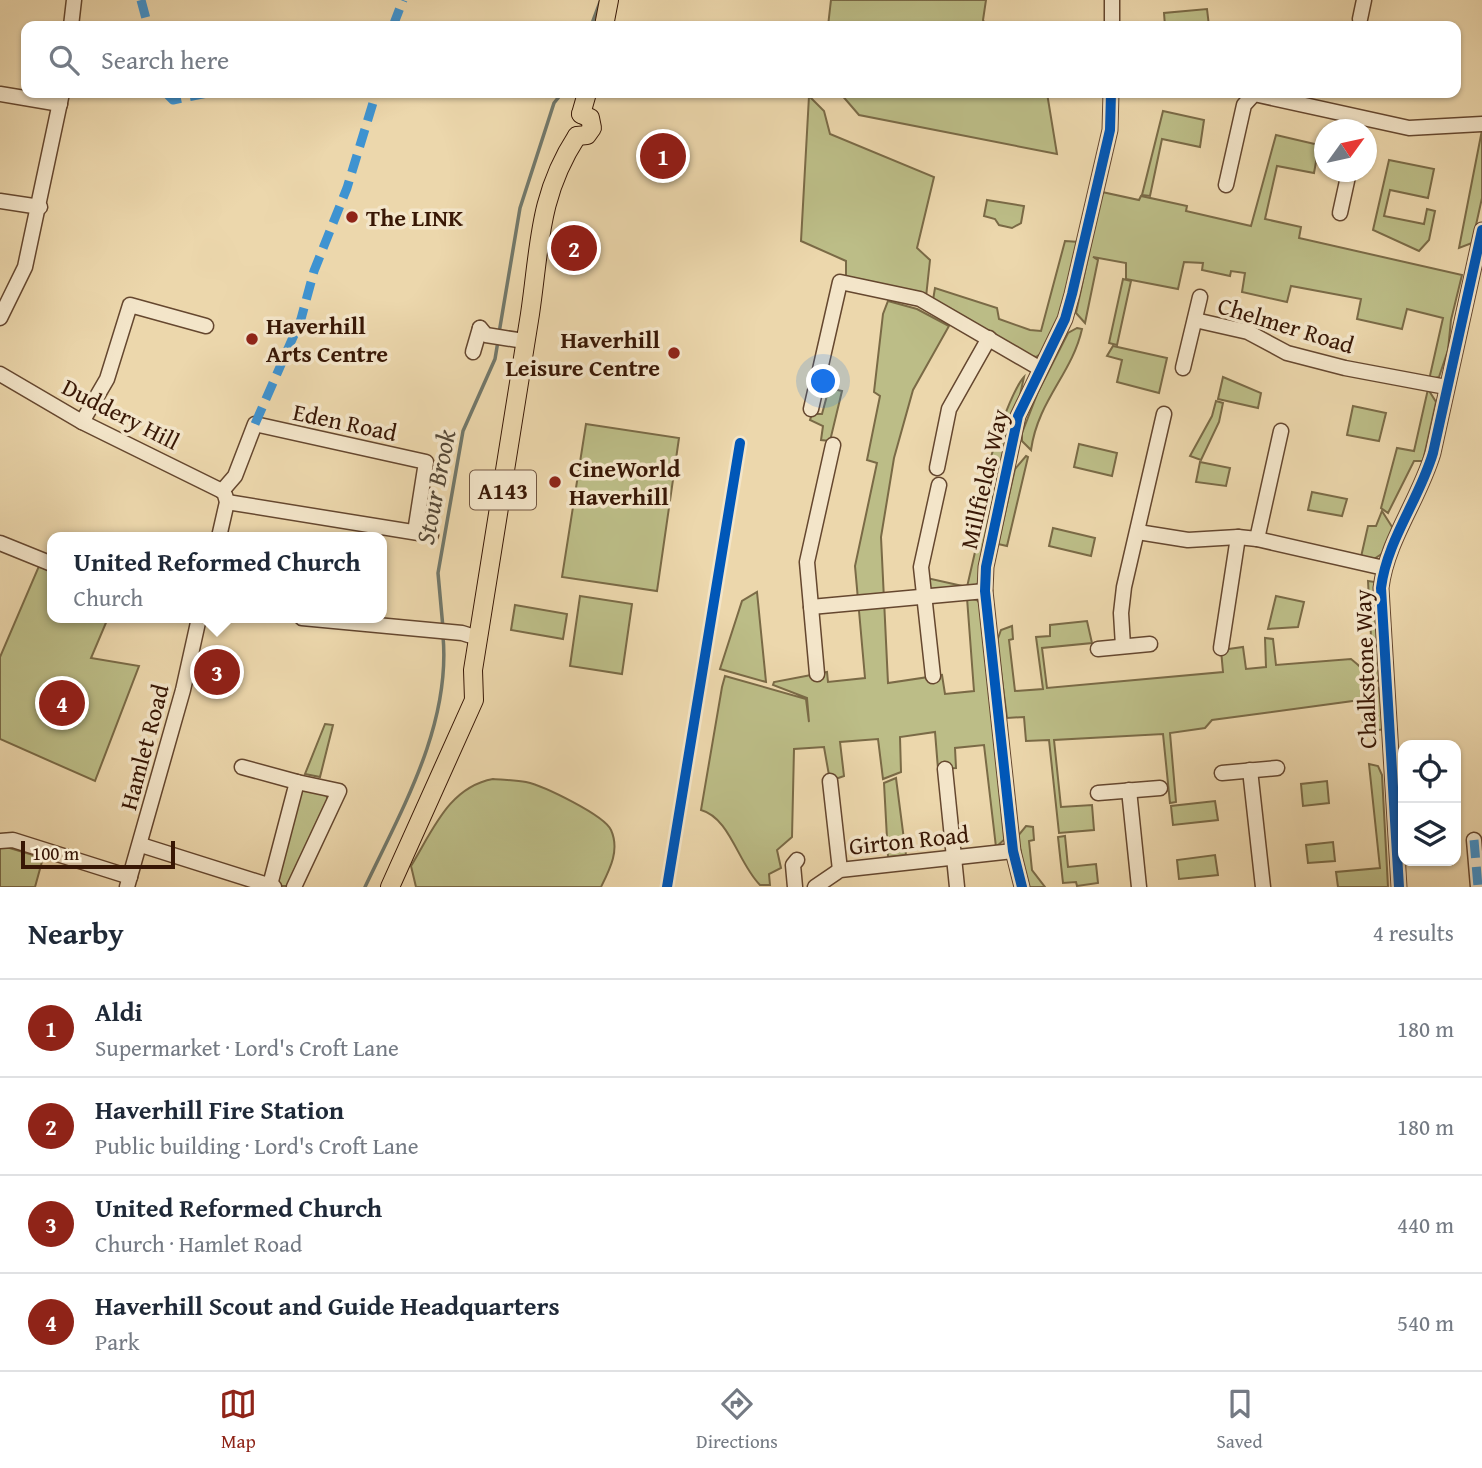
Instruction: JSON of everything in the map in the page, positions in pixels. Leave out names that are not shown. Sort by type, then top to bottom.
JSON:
[{"type":"main road","points":[[605,21],[609,0]]},
{"type":"main road","name":"A143","points":[[390,887],[474,700],[478,638],[495,547],[518,340],[530,314],[537,237],[549,194],[577,136],[587,135],[592,128],[590,118],[581,114],[586,98]]},
{"type":"street","points":[[72,21],[74,0]]},
{"type":"street","points":[[1112,0],[1112,21]]},
{"type":"street","points":[[1360,19],[1364,0]]},
{"type":"street","points":[[0,94],[21,95]]},
{"type":"street","points":[[0,318],[25,267],[40,208],[61,98]]},
{"type":"street","name":"Millfields Way","points":[[1021,887],[1013,851],[985,591],[988,545],[1018,416],[1065,319],[1110,130],[1111,98]]},
{"type":"street","points":[[1226,185],[1244,105],[1250,98]]},
{"type":"street","points":[[1268,98],[1341,119]]},
{"type":"street","points":[[1377,125],[1409,128],[1482,124]]},
{"type":"street","points":[[1340,213],[1347,182]]},
{"type":"street","points":[[0,201],[40,208]]},
{"type":"street","name":"Chalkstone Way","points":[[1399,887],[1381,589],[1384,568],[1426,476],[1482,230]]},
{"type":"street","points":[[811,408],[840,282],[919,299],[1039,368]]},
{"type":"street","name":"Chelmer Road","points":[[1183,368],[1200,297]]},
{"type":"street","points":[[82,422],[107,379],[130,305],[206,326]]},
{"type":"street","name":"Chelmer Road","points":[[1195,320],[1248,332],[1287,353],[1345,368],[1446,387]]},
{"type":"street","points":[[473,352],[480,328],[486,335],[518,340]]},
{"type":"street","points":[[937,468],[948,409],[989,338]]},
{"type":"street","name":"Duddery Hill","points":[[0,374],[82,422],[225,497],[432,535]]},
{"type":"street","points":[[1123,646],[1121,613],[1164,414]]},
{"type":"street","name":"Eden Road","points":[[225,497],[256,424],[426,462],[415,531]]},
{"type":"street","points":[[1257,539],[1281,431]]},
{"type":"street","points":[[817,674],[807,562],[833,445]]},
{"type":"street","points":[[933,676],[921,567],[939,485]]},
{"type":"street","points":[[220,532],[225,497]]},
{"type":"street","points":[[1138,532],[1188,540],[1238,537],[1257,539],[1384,568]]},
{"type":"street","points":[[1221,648],[1238,537]]},
{"type":"street","points":[[1,545],[47,562]]},
{"type":"street","points":[[811,607],[985,591]]},
{"type":"street","name":"Hamlet Road","points":[[129,882],[141,845],[198,623]]},
{"type":"street","points":[[352,623],[458,633],[478,638]]},
{"type":"street","points":[[1098,649],[1150,644]]},
{"type":"street","points":[[242,767],[339,791],[294,887]]},
{"type":"street","points":[[1222,773],[1277,768]]},
{"type":"street","points":[[945,769],[957,887]]},
{"type":"street","points":[[1250,770],[1263,887]]},
{"type":"street","points":[[830,781],[840,870]]},
{"type":"street","points":[[141,845],[272,886],[297,782]]},
{"type":"street","points":[[1098,793],[1160,788]]},
{"type":"street","points":[[1129,790],[1139,887]]},
{"type":"street","points":[[0,841],[13,840],[129,882]]},
{"type":"street","points":[[1474,840],[1478,887]]},
{"type":"street","name":"Girton Road","points":[[815,887],[840,870],[1013,851]]},
{"type":"street","points":[[795,887],[793,865],[797,860]]},
{"type":"street","name":"Chalkstone Way","points":[[1399,870],[1407,887]]},
{"type":"green space","points":[[831,0],[986,0],[984,21],[829,21]]},
{"type":"green space","points":[[1207,9],[1208,21],[1165,21],[1164,13]]},
{"type":"green space","points":[[809,98],[824,111],[830,134],[934,177],[917,248],[930,260],[926,297],[846,280],[846,261],[801,241]]},
{"type":"green space","points":[[844,98],[1048,98],[1057,154],[859,115]]},
{"type":"green space","points":[[1163,111],[1204,120],[1200,147],[1162,139],[1150,196],[1142,195]]},
{"type":"green space","points":[[1482,130],[1482,198],[1472,243],[1459,248]]},
{"type":"green space","points":[[1276,135],[1314,144],[1314,173],[1277,166],[1265,219],[1301,227],[1299,238],[1462,275],[1451,320],[1448,350],[1439,377],[1429,380],[1443,318],[1407,309],[1402,329],[1357,319],[1361,299],[1291,286],[1287,302],[1242,292],[1245,273],[1231,271],[1230,276],[1202,270],[1203,263],[1184,262],[1178,289],[1126,279],[1126,263],[1093,257],[1098,260],[1085,323],[1076,313],[1102,192],[1139,200],[1141,196],[1187,206],[1186,211],[1251,226]]},
{"type":"green space","points":[[1389,160],[1434,169],[1428,198],[1390,190],[1384,216],[1424,224],[1427,209],[1435,211],[1429,240],[1419,251],[1373,230]]},
{"type":"green space","points":[[987,200],[1024,206],[1021,223],[1012,228],[999,225],[995,219],[984,216]]},
{"type":"green space","points":[[1065,241],[1079,242],[1070,287],[1054,336],[1036,357],[1027,355],[933,300],[935,288],[997,308],[999,319],[1041,331]]},
{"type":"green space","points":[[1123,279],[1131,281],[1117,345],[1109,343]]},
{"type":"green space","points":[[888,301],[917,309],[949,326],[913,390],[894,458],[881,537],[888,683],[942,675],[945,694],[974,691],[967,598],[977,600],[982,606],[1006,838],[996,847],[984,745],[955,748],[956,768],[938,769],[935,732],[900,737],[901,772],[883,779],[878,739],[840,742],[844,776],[830,781],[824,747],[794,749],[792,837],[777,850],[781,868],[769,874],[770,885],[760,885],[752,876],[727,831],[711,815],[701,810],[722,687],[725,676],[806,699],[809,722],[807,698],[773,685],[774,682],[827,672],[828,682],[865,678],[855,566],[877,463],[867,460],[880,396],[874,392],[883,314]]},
{"type":"green space","points":[[1077,328],[1082,329],[1077,345],[1041,416],[1031,450],[1022,441],[1022,433],[1038,392],[1068,333]]},
{"type":"green space","points":[[1113,346],[1167,358],[1159,393],[1117,382],[1122,360],[1107,356]]},
{"type":"green space","points":[[1024,377],[979,582],[971,590],[929,590],[927,578],[967,587],[983,517],[984,488],[994,445],[1017,387]]},
{"type":"green space","points":[[1223,377],[1261,393],[1258,408],[1218,399]]},
{"type":"green space","points":[[829,388],[842,391],[830,441],[821,440],[823,426],[810,420],[812,414],[822,414]]},
{"type":"green space","points":[[1428,389],[1436,402],[1423,461],[1414,461],[1388,513],[1381,508],[1397,448],[1414,451]]},
{"type":"green space","points":[[1216,401],[1223,403],[1219,422],[1201,460],[1190,456],[1212,416]]},
{"type":"green space","points":[[1353,406],[1386,413],[1379,441],[1347,435]]},
{"type":"green space","points":[[586,424],[679,438],[657,591],[562,577]]},
{"type":"green space","points":[[1079,444],[1117,453],[1112,476],[1074,467]]},
{"type":"green space","points":[[1028,457],[1007,546],[998,544],[1015,469]]},
{"type":"green space","points":[[1200,462],[1230,468],[1226,486],[1196,482]]},
{"type":"green space","points":[[1312,492],[1347,499],[1342,516],[1308,510]]},
{"type":"green space","points":[[1382,511],[1394,530],[1383,553],[1371,561],[1361,557],[1368,526],[1376,526]]},
{"type":"green space","points":[[1053,528],[1095,538],[1091,556],[1049,546]]},
{"type":"green space","points":[[39,566],[47,570],[47,623],[106,623],[91,658],[139,666],[95,781],[0,739],[0,657]]},
{"type":"green space","points":[[1368,581],[1375,582],[1379,681],[1373,679],[1363,664],[1372,655]]},
{"type":"green space","points":[[757,592],[766,682],[720,669],[742,601]]},
{"type":"green space","points":[[580,596],[632,604],[622,674],[570,666]]},
{"type":"green space","points":[[1276,596],[1304,602],[1298,627],[1268,629]]},
{"type":"green space","points":[[515,605],[567,614],[563,639],[511,630]]},
{"type":"green space","points":[[1087,621],[1092,643],[1042,648],[1047,688],[1223,672],[1221,650],[1243,647],[1246,669],[1266,667],[1265,638],[1273,639],[1276,665],[1351,659],[1368,678],[1367,688],[1360,700],[1212,720],[1205,728],[1170,733],[1176,802],[1170,803],[1163,734],[1054,740],[1061,807],[1092,805],[1094,830],[1059,833],[1049,740],[1026,741],[1024,717],[1007,718],[997,641],[1001,630],[1012,626],[1013,639],[1009,640],[1015,691],[1043,689],[1036,637],[1050,636],[1050,625]]},
{"type":"green space","points":[[1373,686],[1379,688],[1384,729],[1364,733],[1361,704]]},
{"type":"green space","points":[[325,724],[333,725],[320,777],[305,774]]},
{"type":"green space","points":[[1369,764],[1378,766],[1382,775],[1388,887],[1338,887],[1336,872],[1380,868]]},
{"type":"green space","points":[[896,778],[906,855],[888,857],[884,783]]},
{"type":"green space","points":[[493,779],[526,782],[546,789],[586,809],[606,824],[614,837],[614,852],[601,887],[416,887],[411,866],[444,812],[465,791]]},
{"type":"green space","points":[[1327,781],[1329,803],[1303,806],[1301,784]]},
{"type":"green space","points":[[303,790],[326,794],[328,801],[288,886],[279,886],[276,882],[298,793]]},
{"type":"green space","points":[[1215,801],[1218,820],[1173,825],[1171,806]]},
{"type":"green space","points":[[1026,826],[1033,827],[1034,840],[1029,841],[1032,870],[1045,887],[1028,887],[1022,870],[1017,837]]},
{"type":"green space","points":[[1065,836],[1068,867],[1096,864],[1098,883],[1077,886],[1076,882],[1063,883],[1058,837]]},
{"type":"green space","points":[[1333,842],[1335,861],[1308,863],[1306,845]]},
{"type":"green space","points":[[3,846],[43,858],[35,887],[0,887],[0,848]]},
{"type":"green space","points":[[1215,855],[1218,875],[1179,879],[1177,860]]},
{"type":"waterway","name":"Stour Brook","points":[[593,21],[600,2]]},
{"type":"waterway","name":"Stour Brook","points":[[499,333],[520,208],[554,103],[558,98]]},
{"type":"waterway","name":"Stour Brook","points":[[443,628],[438,573],[463,431],[495,359],[498,341]]},
{"type":"waterway","name":"Stour Brook","points":[[365,887],[408,797],[432,734],[443,669],[443,636]]},
{"type":"marked path","points":[[141,0],[147,21]]},
{"type":"marked path","points":[[395,21],[403,0]]},
{"type":"marked path","points":[[171,98],[183,98]]},
{"type":"marked path","points":[[255,424],[301,319],[314,271],[347,188],[374,98]]},
{"type":"marked path","points":[[1474,840],[1478,887]]},
{"type":"cycle path","points":[[1022,887],[1013,851],[985,591],[986,567],[1018,416],[1065,319],[1072,294],[1110,130],[1111,98]]},
{"type":"cycle path","points":[[1399,887],[1381,588],[1384,570],[1396,537],[1433,453],[1482,230]]},
{"type":"cycle path","points":[[667,887],[740,443]]},
{"type":"place","name":"Aldi","points":[[663,156]]},
{"type":"place","name":"The LINK","points":[[352,217]]},
{"type":"place","name":"Haverhill Fire Station","points":[[574,248]]},
{"type":"place","name":"Haverhill Arts Centre","points":[[252,339]]},
{"type":"place","name":"Haverhill Leisure Centre","points":[[674,353]]},
{"type":"place","name":"CineWorld Haverhill","points":[[555,482]]},
{"type":"place","name":"United Reformed Church","points":[[217,672]]},
{"type":"place","name":"Haverhill Scout and Guide Headquarters","points":[[62,703]]}]
